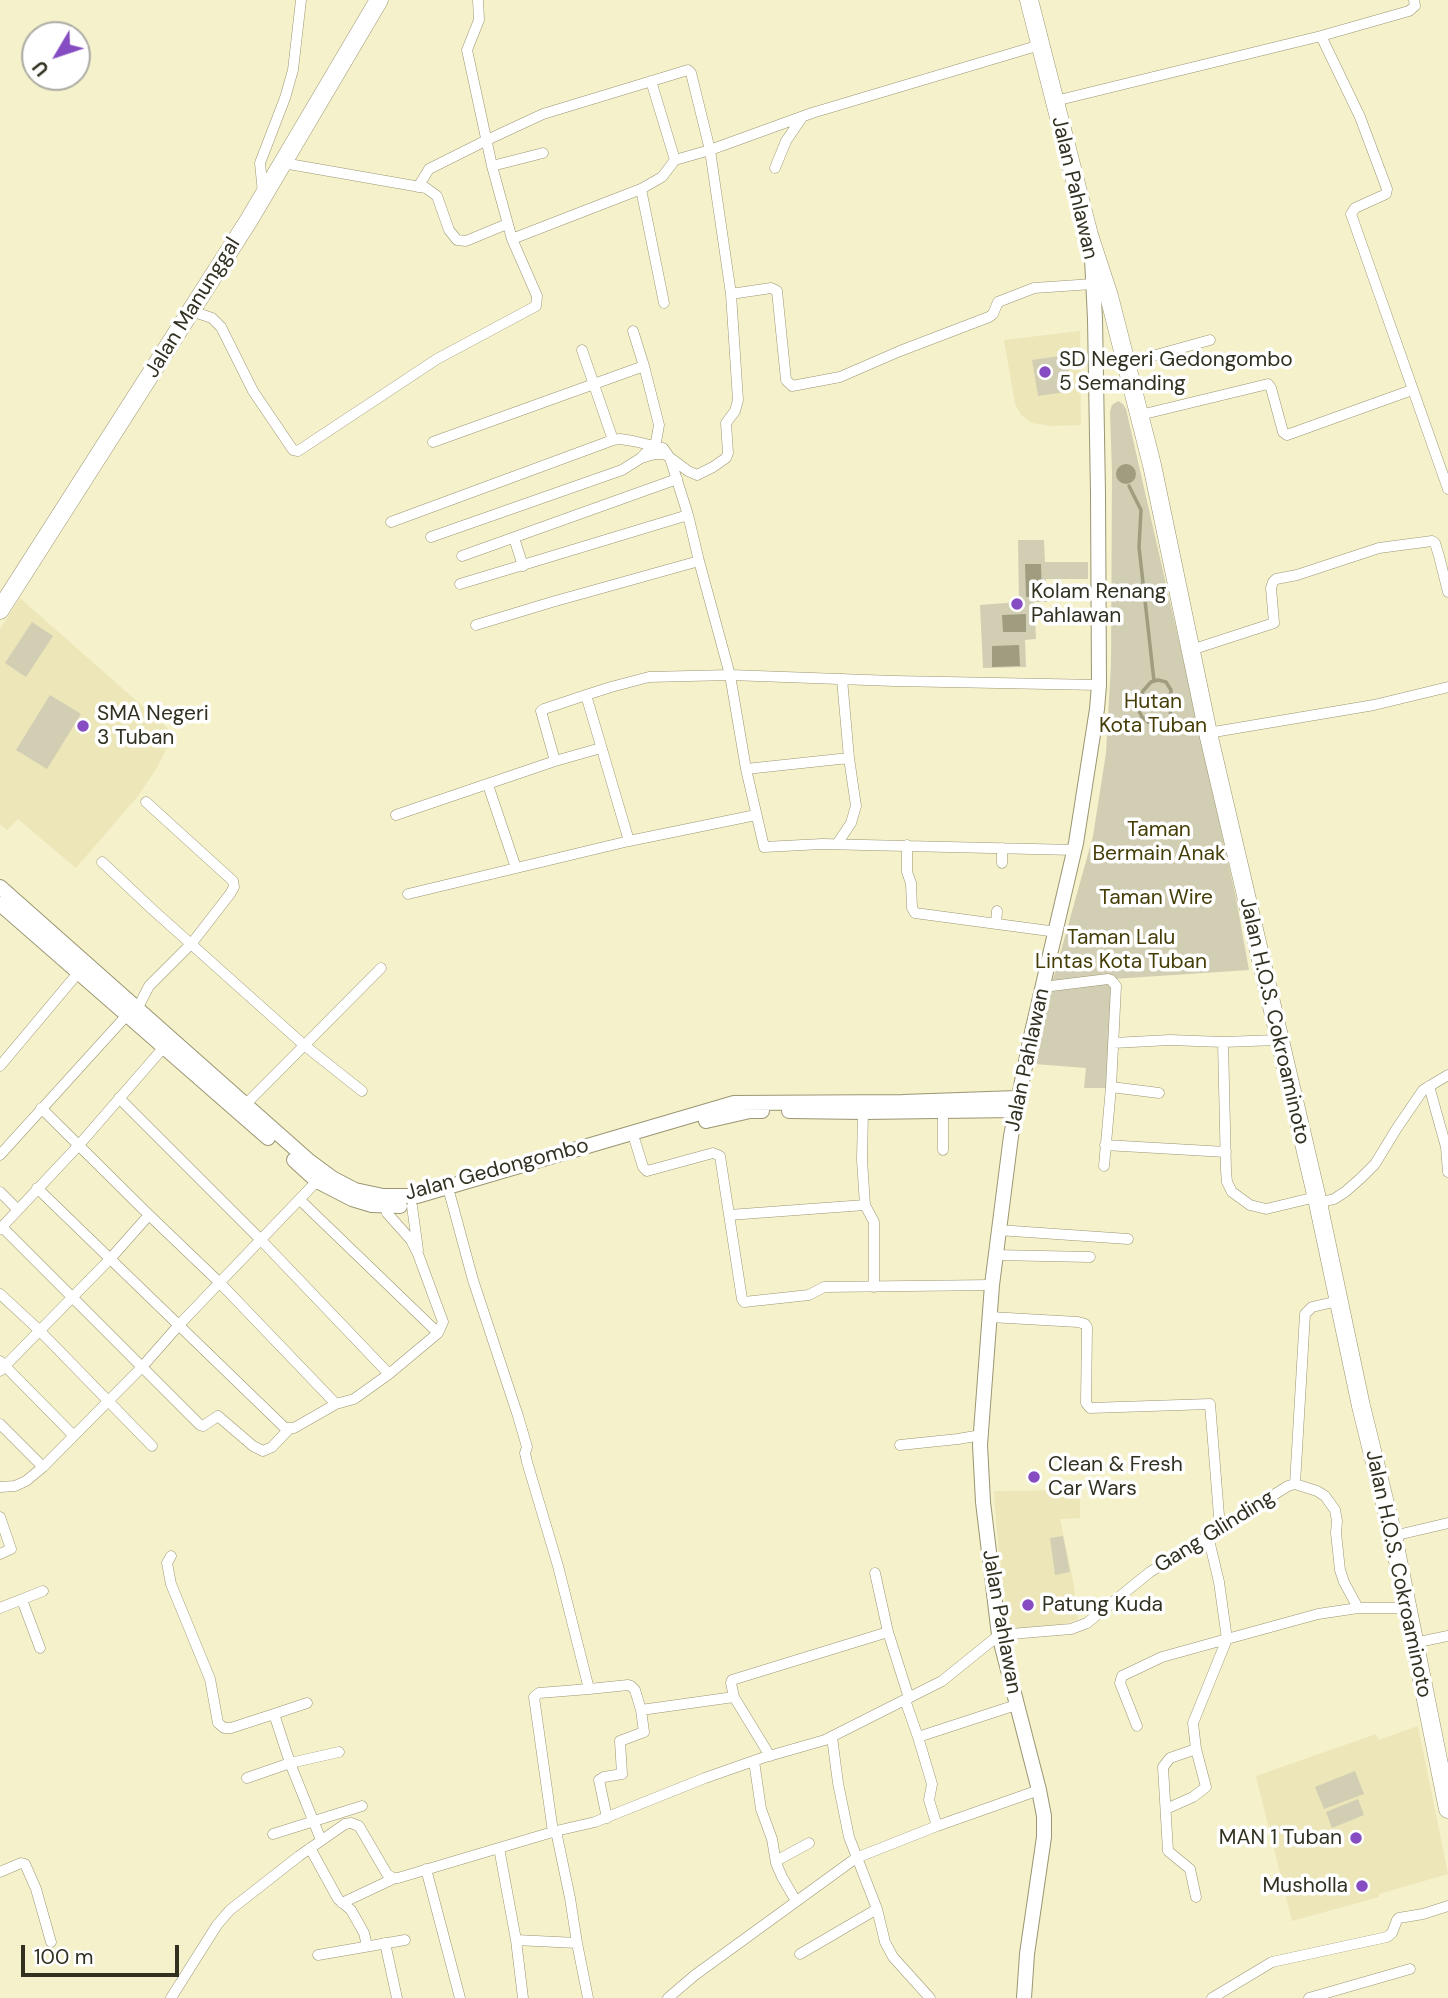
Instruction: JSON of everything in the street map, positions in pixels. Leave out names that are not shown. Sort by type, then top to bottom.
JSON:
[{"type":"highway","name":"Jalan Manunggal","points":[[0,610],[263,197],[379,0]]},
{"type":"highway","name":"Jalan Pahlawan","points":[[1029,0],[1089,235]]},
{"type":"highway","name":"Jalan H.O.S. Cokroaminoto","points":[[1089,235],[1140,415],[1208,733],[1393,1536],[1448,1810]]},
{"type":"street","points":[[263,197],[260,163],[293,70],[301,0]]},
{"type":"street","points":[[191,311],[212,318],[221,327],[253,391],[295,451],[437,359],[536,306],[537,296],[507,223],[467,50],[479,20],[478,0]]},
{"type":"street","points":[[1055,101],[1321,36],[1409,11],[1415,6],[1414,0]]},
{"type":"street","points":[[1321,36],[1360,117],[1387,190],[1386,194],[1353,210],[1352,214],[1448,489]]},
{"type":"street","points":[[512,239],[641,189],[662,177],[675,160],[812,113],[1040,45]]},
{"type":"street","points":[[418,187],[429,169],[543,114],[690,71],[710,150],[731,294],[738,400],[735,411],[726,424],[729,453],[722,462],[700,475],[688,471],[660,453],[641,458]]},
{"type":"street","points":[[651,81],[675,160]]},
{"type":"street","points":[[775,168],[786,141],[801,118]]},
{"type":"street","points":[[492,166],[543,153]]},
{"type":"street","points":[[283,163],[426,188],[437,196],[449,230],[457,240],[466,241],[507,223]]},
{"type":"street","points":[[641,189],[664,303]]},
{"type":"street","name":"Jalan Pahlawan","points":[[1024,1998],[1027,1954],[1044,1837],[1044,1816],[999,1635],[983,1502],[981,1434],[995,1255],[1016,1104],[1075,850],[1091,757],[1099,685],[1098,494],[1093,284],[1089,235]]},
{"type":"street","points":[[731,294],[771,288],[777,291],[786,380],[792,386],[840,377],[989,317],[998,302],[1034,288],[1093,284]]},
{"type":"street","points":[[431,537],[622,470],[641,458],[656,442],[659,420],[633,331]]},
{"type":"street","points":[[1127,363],[1210,340]]},
{"type":"street","points":[[582,350],[613,440]]},
{"type":"street","points":[[433,442],[644,366]]},
{"type":"street","points":[[1140,415],[1268,384],[1283,432],[1287,435],[1412,390]]},
{"type":"street","points":[[391,522],[613,440],[620,439],[664,449],[670,458],[688,514],[730,675],[746,769],[762,845],[765,848],[837,844],[1075,850]]},
{"type":"street","points":[[462,556],[677,479]]},
{"type":"street","points":[[460,584],[688,514]]},
{"type":"street","points":[[514,538],[523,566]]},
{"type":"street","points":[[1191,650],[1274,623],[1272,584],[1276,579],[1297,575],[1379,548],[1432,541],[1435,543],[1448,592]]},
{"type":"street","points":[[476,625],[699,561]]},
{"type":"street","points":[[555,761],[541,711],[649,677],[730,675],[1099,685]]},
{"type":"street","points":[[837,844],[851,823],[856,806],[842,678]]},
{"type":"street","points":[[1208,733],[1374,705],[1448,687]]},
{"type":"street","points":[[586,695],[629,841]]},
{"type":"street","points":[[396,815],[601,748]]},
{"type":"street","points":[[746,769],[849,758]]},
{"type":"street","points":[[488,785],[516,868]]},
{"type":"street","points":[[0,1155],[41,1108],[132,1014],[149,986],[192,943],[234,887],[233,881],[146,802]]},
{"type":"street","points":[[408,894],[629,841],[756,816]]},
{"type":"street","points":[[907,845],[907,872],[915,913],[1056,932]]},
{"type":"street","points":[[1002,848],[1002,863]]},
{"type":"street","points":[[102,862],[304,1045],[362,1091]]},
{"type":"street","name":"Jalan Gedongombo","points":[[0,887],[164,1047],[317,1181],[352,1199],[372,1205],[417,1196],[684,1123],[750,1111],[943,1111],[1016,1104]]},
{"type":"street","name":"Jalan Gedongombo","points":[[0,904],[78,973],[245,1105],[309,1161],[332,1178],[383,1201],[412,1206],[635,1141],[734,1103],[1016,1104]]},
{"type":"street","points":[[996,924],[997,911]]},
{"type":"street","points":[[245,1105],[381,968]]},
{"type":"street","points":[[0,1066],[78,973]]},
{"type":"street","points":[[1043,987],[1111,980],[1115,986],[1111,1087],[1104,1166]]},
{"type":"street","points":[[1113,1043],[1278,1040]]},
{"type":"street","points":[[1223,1042],[1227,1182],[1231,1192],[1250,1205],[1266,1209],[1334,1199],[1346,1192],[1375,1164],[1423,1090],[1448,1075]]},
{"type":"street","points":[[164,1047],[1,1228],[202,1426],[218,1416],[253,1446],[263,1451],[272,1447],[289,1429],[336,1404],[354,1399],[438,1334],[443,1322],[442,1317],[418,1254],[411,1240],[387,1213],[383,1201]]},
{"type":"street","points":[[1429,1086],[1446,1147],[1448,1172]]},
{"type":"street","points":[[1111,1087],[1159,1093]]},
{"type":"street","points":[[119,1098],[261,1240],[389,1374]]},
{"type":"street","points":[[41,1108],[220,1283],[336,1404]]},
{"type":"street","points":[[943,1111],[943,1150]]},
{"type":"street","points":[[863,1112],[865,1205],[874,1222],[874,1287]]},
{"type":"street","points":[[635,1141],[643,1167],[647,1171],[713,1153],[719,1155],[741,1299],[744,1303],[809,1295],[824,1287],[992,1285]]},
{"type":"street","points":[[1105,1145],[1226,1152]]},
{"type":"street","points":[[0,1487],[26,1482],[43,1467],[142,1367],[178,1325],[317,1181]]},
{"type":"street","points":[[37,1188],[289,1429]]},
{"type":"street","points":[[0,1192],[18,1210]]},
{"type":"street","points":[[450,1195],[473,1280],[527,1447],[527,1462],[558,1566],[589,1689]]},
{"type":"street","points":[[300,1200],[438,1334]]},
{"type":"street","points":[[729,1214],[865,1205]]},
{"type":"street","points":[[412,1206],[418,1254]]},
{"type":"street","points":[[73,1435],[2,1366],[110,1259],[149,1215]]},
{"type":"street","points":[[998,1230],[1128,1239]]},
{"type":"street","points":[[995,1255],[1090,1257]]},
{"type":"street","points":[[0,1294],[152,1446]]},
{"type":"street","points":[[1295,1484],[1305,1314],[1312,1307],[1338,1301]]},
{"type":"street","points":[[990,1317],[1085,1324],[1086,1403],[1090,1408],[1210,1404],[1220,1528]]},
{"type":"street","points":[[0,1424],[43,1467]]},
{"type":"street","points":[[900,1445],[981,1434]]},
{"type":"street","name":"Gang Glinding","points":[[999,1635],[1080,1627],[1150,1572],[1295,1484],[1325,1496],[1335,1510],[1340,1570],[1358,1608]]},
{"type":"street","points":[[0,1517],[11,1549],[0,1554]]},
{"type":"street","points":[[1393,1536],[1448,1523]]},
{"type":"street","points":[[1166,1809],[1193,1797],[1206,1787],[1192,1727],[1227,1639],[1219,1582],[1208,1536]]},
{"type":"street","points":[[171,1556],[167,1570],[210,1679],[218,1723],[224,1728],[231,1728],[307,1703]]},
{"type":"street","points":[[875,1573],[888,1632],[932,1784],[929,1800],[937,1826]]},
{"type":"street","points":[[0,1608],[43,1591]]},
{"type":"street","points":[[22,1600],[40,1648]]},
{"type":"street","points":[[1137,1726],[1120,1683],[1122,1676],[1162,1657],[1318,1614],[1358,1608],[1406,1608]]},
{"type":"street","points":[[771,1756],[734,1696],[732,1679],[888,1632]]},
{"type":"street","points":[[342,1903],[395,1878],[607,1818],[694,1782],[832,1737],[949,1677],[999,1635]]},
{"type":"street","points":[[1414,1643],[1448,1636]]},
{"type":"street","points":[[588,1998],[570,1898],[554,1832],[534,1697],[539,1693],[628,1685],[635,1690],[644,1732],[620,1741],[622,1773],[599,1780],[607,1818]]},
{"type":"street","points":[[641,1710],[734,1696]]},
{"type":"street","points":[[918,1737],[1016,1705]]},
{"type":"street","points":[[274,1714],[290,1763],[321,1840]]},
{"type":"street","points":[[832,1737],[844,1813],[856,1858],[877,1909],[889,1951],[930,1998]]},
{"type":"street","points":[[1196,1749],[1172,1757],[1164,1765],[1168,1851],[1190,1870],[1196,1896]]},
{"type":"street","points":[[247,1778],[290,1763],[339,1752]]},
{"type":"street","points":[[754,1761],[761,1809],[772,1839],[776,1861],[796,1901]]},
{"type":"street","points":[[672,1997],[705,1967],[856,1858],[1039,1790]]},
{"type":"street","points":[[273,1834],[362,1806]]},
{"type":"street","points":[[171,1998],[225,1915],[235,1905],[345,1824],[356,1824],[387,1874],[395,1878]]},
{"type":"street","points":[[776,1861],[809,1843]]},
{"type":"street","points":[[499,1847],[516,1940],[523,1998]]},
{"type":"street","points":[[310,1848],[332,1890],[351,1910],[365,1933],[367,1946]]},
{"type":"street","points":[[0,1872],[21,1863],[25,1864],[36,1889],[51,1942]]},
{"type":"street","points":[[426,1869],[460,1998]]},
{"type":"street","points":[[1212,1998],[1272,1962],[1387,1937],[1399,1918],[1448,1906]]},
{"type":"street","points":[[800,1954],[877,1909]]},
{"type":"street","points":[[317,1955],[405,1940]]},
{"type":"street","points":[[516,1940],[577,1943]]},
{"type":"street","points":[[385,1943],[397,1998]]},
{"type":"street","points":[[1309,1998],[1334,1995],[1410,1969]]},
{"type":"shaded area","name":"SD Negeri Gedongombo 5 Semanding","points":[[1080,331],[1081,425],[1051,426],[1032,423],[1021,415],[1015,404],[1004,340]]},
{"type":"shaded area","points":[[1122,464],[1130,464],[1136,474],[1130,484],[1122,484],[1116,478],[1116,470]]},
{"type":"shaded area","points":[[1025,564],[1041,564],[1042,597],[1026,597]]},
{"type":"shaded area","name":"SMA Negeri 3 Tuban","points":[[20,598],[174,734],[158,766],[138,796],[76,868],[18,819],[7,830],[0,824],[0,629]]},
{"type":"shaded area","points":[[1026,614],[1026,632],[1003,632],[1002,615]]},
{"type":"shaded area","points":[[1019,645],[1020,666],[992,667],[992,646]]},
{"type":"shaded area","points":[[1080,1490],[1080,1518],[1060,1519],[1078,1619],[1059,1626],[1008,1631],[994,1491]]},
{"type":"shaded area","name":"MAN 1 Tuban","points":[[1418,1726],[1448,1874],[1379,1894],[1379,1897],[1292,1921],[1256,1776],[1376,1734],[1379,1740]]},
{"type":"green space","points":[[1066,355],[1072,391],[1038,396],[1032,360]]},
{"type":"green space","name":"Taman Wire","points":[[1118,401],[1126,409],[1236,898],[1249,970],[1052,983],[1093,836],[1106,753],[1111,664],[1110,412],[1112,405]]},
{"type":"green space","name":"Kolam Renang Pahlawan","points":[[1018,540],[1044,540],[1045,562],[1088,562],[1088,579],[1046,579],[1047,602],[1034,602],[1036,639],[1025,640],[1026,667],[983,668],[980,605],[1019,602]]},
{"type":"green space","points":[[32,622],[53,636],[26,677],[5,663]]},
{"type":"green space","points":[[50,695],[81,714],[47,769],[16,750]]},
{"type":"green space","points":[[1103,983],[1112,985],[1110,1088],[1084,1088],[1086,1068],[1035,1064],[1051,989]]},
{"type":"green space","points":[[1063,1536],[1070,1572],[1055,1575],[1050,1538]]},
{"type":"green space","points":[[1355,1771],[1364,1794],[1324,1809],[1315,1787]]},
{"type":"green space","points":[[1358,1799],[1364,1815],[1332,1828],[1326,1812]]},
{"type":"waterway","points":[[1129,486],[1141,510],[1139,547],[1154,681]]},
{"type":"waterway","points":[[1158,680],[1166,682],[1171,690],[1170,711],[1173,722],[1167,727],[1148,722],[1139,711],[1139,700],[1143,691],[1151,682],[1158,680]]},
{"type":"place","name":"SD Negeri Gedongombo 5 Semanding","points":[[1045,372]]},
{"type":"place","name":"Kolam Renang Pahlawan","points":[[1017,604]]},
{"type":"place","name":"SMA Negeri 3 Tuban","points":[[83,726]]},
{"type":"place","name":"Clean & Fresh Car Wars","points":[[1034,1477]]},
{"type":"place","name":"Patung Kuda","points":[[1028,1605]]},
{"type":"place","name":"MAN 1 Tuban","points":[[1356,1838]]},
{"type":"place","name":"Musholla","points":[[1362,1886]]},
{"type":"park label","name":"Hutan Kota Tuban","points":[[1153,714]]},
{"type":"park label","name":"Taman Bermain Anak","points":[[1159,842]]},
{"type":"park label","name":"Taman Lalu Lintas Kota Tuban","points":[[1121,950]]}]
